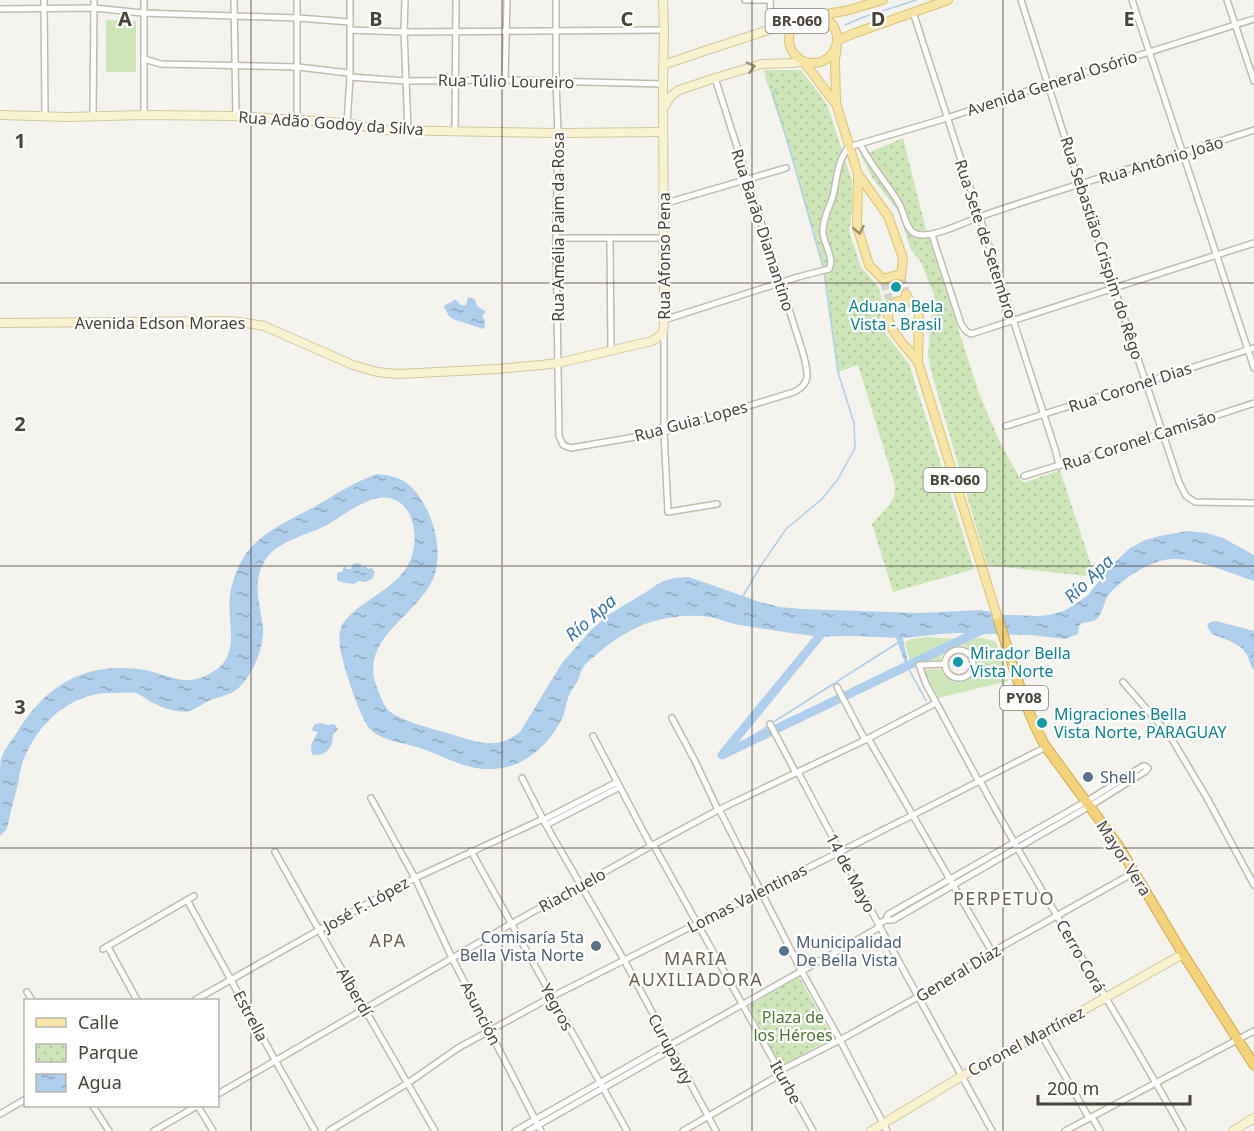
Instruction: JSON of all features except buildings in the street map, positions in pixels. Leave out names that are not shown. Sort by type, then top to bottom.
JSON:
[{"type":"highway","name":"Mayor Vera","points":[[999,622],[1039,736],[1111,834],[1183,954],[1254,1065]]},
{"type":"main road","name":"BR-060","points":[[836,103],[803,61],[793,52],[789,39],[792,27],[796,21],[807,15],[846,11],[882,0]]},
{"type":"main road","name":"BR-060","points":[[803,61],[818,63],[824,61],[830,57],[837,43],[855,33],[948,0]]},
{"type":"main road","name":"BR-060","points":[[819,15],[835,27],[836,103],[858,174],[888,216],[902,252],[900,275],[883,281],[869,265],[857,226],[858,174]]},
{"type":"main road","name":"BR-060","points":[[918,362],[892,328],[888,315],[890,301],[907,296],[919,312],[918,362],[999,622]]},
{"type":"street","points":[[44,0],[45,116]]},
{"type":"street","points":[[93,116],[94,0]]},
{"type":"street","points":[[144,0],[144,115]]},
{"type":"street","points":[[234,0],[236,116]]},
{"type":"street","points":[[297,0],[297,121]]},
{"type":"street","points":[[347,123],[350,75],[350,0]]},
{"type":"street","points":[[405,0],[408,130]]},
{"type":"street","points":[[455,130],[456,0]]},
{"type":"street","points":[[505,80],[507,0]]},
{"type":"street","name":"Rua Amélia Paim da Rosa","points":[[556,0],[559,436],[563,445],[571,448]]},
{"type":"street","name":"Rua Afonso Pena","points":[[663,0],[664,432],[668,512],[717,504]]},
{"type":"street","points":[[745,0],[770,0],[772,28]]},
{"type":"street","name":"Rua Sebastião Crispim do Rêgo","points":[[1021,0],[1174,469],[1186,496],[1203,503],[1254,503]]},
{"type":"street","points":[[1132,0],[1217,255],[1251,349],[1254,368]]},
{"type":"street","points":[[1227,0],[1254,81]]},
{"type":"street","points":[[0,9],[94,9],[350,22]]},
{"type":"street","name":"Rua Sete de Setembro","points":[[913,12],[1059,466]]},
{"type":"street","name":"Avenida General Osório","points":[[849,147],[947,118],[1254,18]]},
{"type":"street","points":[[663,65],[796,21]]},
{"type":"street","points":[[350,30],[404,32],[664,30]]},
{"type":"street","points":[[144,59],[162,64],[236,66]]},
{"type":"street","points":[[663,109],[671,96],[679,90],[762,64],[803,61]]},
{"type":"street","name":"Rua Túlio Loureiro","points":[[236,66],[298,67],[406,81],[505,80],[663,84]]},
{"type":"street","name":"Rua Barão Diamantino","points":[[715,78],[803,353],[806,382]]},
{"type":"street","name":"Rua Adão Godoy da Silva","points":[[0,115],[236,116],[347,123],[381,130],[663,132]]},
{"type":"street","name":"Rua Antônio João","points":[[932,235],[980,217],[1254,130]]},
{"type":"street","points":[[860,144],[872,166],[898,203],[913,232],[932,235],[961,324],[966,332],[971,334],[1254,243]]},
{"type":"street","points":[[664,320],[831,267],[832,263],[825,243],[824,225],[839,168],[844,153],[849,147]]},
{"type":"street","points":[[663,204],[786,168]]},
{"type":"street","points":[[556,238],[663,238]]},
{"type":"street","points":[[610,238],[611,350]]},
{"type":"street","name":"Avenida Edson Moraes","points":[[0,323],[224,321],[253,323],[353,365],[377,372],[398,374],[558,363],[652,341],[664,331]]},
{"type":"street","name":"Rua Coronel Dias","points":[[1006,426],[1251,349]]},
{"type":"street","name":"Rua Guia Lopes","points":[[571,448],[664,432],[794,392],[802,389],[806,382]]},
{"type":"street","name":"Rua Coronel Camisão","points":[[1024,476],[1254,403]]},
{"type":"street","name":"Cerro Corá","points":[[959,649],[968,652],[974,664],[973,669],[966,676],[957,678],[948,673],[945,664],[947,655],[959,649]]},
{"type":"street","name":"Cerro Corá","points":[[945,664],[919,665],[932,705],[980,781],[1015,845],[1183,1131]]},
{"type":"street","points":[[1123,682],[1170,736],[1254,885]]},
{"type":"street","points":[[837,687],[993,952]]},
{"type":"street","name":"Riachuelo","points":[[219,1093],[652,845],[932,705]]},
{"type":"street","points":[[672,718],[801,970],[885,1127]]},
{"type":"street","name":"14 de Mayo","points":[[770,724],[992,1131]]},
{"type":"street","name":"Iturbe","points":[[593,736],[813,1131]]},
{"type":"street","name":"Lomas Valentinas","points":[[329,1131],[408,1083],[458,1048],[551,997],[1046,747]]},
{"type":"street","points":[[528,1131],[601,1085],[663,1054],[667,1047],[879,925],[886,920],[889,914],[951,882],[1146,771],[1148,768],[1143,766],[1088,804]]},
{"type":"street","name":"Curupayty","points":[[522,778],[544,821],[624,960],[667,1047],[716,1131]]},
{"type":"street","name":"José F. López","points":[[197,999],[415,878],[471,851],[544,821],[619,784]]},
{"type":"street","name":"Asunción","points":[[371,798],[415,878],[452,958],[538,1125]]},
{"type":"street","name":"Yegros","points":[[471,851],[627,1131]]},
{"type":"street","name":"Alberdí","points":[[276,852],[435,1131]]},
{"type":"street","name":"General Díaz","points":[[682,1131],[1135,872]]},
{"type":"street","points":[[136,999],[105,948],[194,896]]},
{"type":"street","name":"Estrella","points":[[187,900],[315,1131]]},
{"type":"street","name":"Coronel Martínez","points":[[871,1131],[885,1127],[962,1076],[1183,954]]},
{"type":"street","points":[[27,992],[31,999]]},
{"type":"street","points":[[1065,1131],[1254,1031]]},
{"type":"street","points":[[1041,1034],[1100,1131]]},
{"type":"street","points":[[0,1114],[24,1100]]},
{"type":"street","points":[[94,1107],[109,1131]]},
{"type":"street","points":[[154,1131],[196,1107]]},
{"type":"street","points":[[199,1107],[213,1131]]},
{"type":"street","points":[[1233,1131],[1254,1118]]},
{"type":"street","points":[[515,1131],[538,1125]]},
{"type":"green space","points":[[106,20],[136,21],[136,72],[106,72]]},
{"type":"green space","points":[[764,70],[801,70],[828,107],[852,181],[849,231],[861,267],[878,286],[884,307],[878,324],[909,364],[974,569],[893,592],[872,524],[894,497],[895,485],[858,365],[838,372],[825,276],[818,246],[794,161]]},
{"type":"green space","points":[[903,138],[925,226],[979,393],[1001,445],[1023,483],[1060,470],[1095,577],[987,565],[930,367],[928,354],[934,295],[921,262],[911,250],[898,211],[873,179],[861,156]]},
{"type":"green space","points":[[927,637],[972,640],[980,638],[996,642],[1008,681],[938,698],[924,670],[941,669],[948,678],[956,682],[964,682],[976,672],[978,664],[976,656],[970,649],[960,645],[948,648],[940,660],[910,663],[905,642]]},
{"type":"green space","name":"Plaza de los Héroes","points":[[799,977],[833,1038],[781,1066],[749,1006]]},
{"type":"water","points":[[468,297],[475,300],[477,306],[485,311],[482,316],[485,321],[483,329],[453,319],[444,307],[455,299],[461,305],[466,305]]},
{"type":"water","points":[[377,474],[401,480],[417,493],[432,523],[438,558],[435,574],[428,588],[384,639],[376,652],[373,668],[376,685],[384,705],[393,714],[425,727],[485,743],[502,742],[520,732],[562,663],[591,630],[608,615],[663,581],[674,578],[689,577],[780,607],[919,613],[981,610],[1006,615],[1040,616],[1064,611],[1088,595],[1111,566],[1130,548],[1145,540],[1187,531],[1207,533],[1223,538],[1254,555],[1254,581],[1192,561],[1166,560],[1139,570],[1123,581],[1108,596],[1098,618],[1082,623],[1078,634],[1065,639],[1031,635],[958,633],[903,638],[909,668],[926,702],[906,666],[896,638],[814,636],[736,624],[703,616],[661,620],[645,624],[625,634],[586,663],[570,693],[559,725],[535,752],[503,768],[481,769],[463,765],[376,734],[367,725],[357,704],[341,655],[339,639],[342,625],[356,610],[402,574],[413,553],[415,539],[410,514],[403,505],[393,499],[381,498],[361,504],[327,525],[292,539],[269,555],[258,578],[263,627],[262,645],[250,673],[233,692],[195,709],[181,712],[159,706],[136,693],[99,694],[85,697],[59,711],[48,721],[30,745],[22,766],[8,825],[0,836],[1,759],[17,732],[41,701],[68,681],[100,670],[139,669],[186,680],[206,676],[217,669],[228,654],[231,635],[232,584],[245,555],[274,528],[348,487]]},
{"type":"water","points":[[353,564],[361,564],[361,568],[364,566],[372,568],[375,572],[372,579],[365,582],[358,581],[354,584],[337,580],[337,573],[342,572],[344,566],[351,569]]},
{"type":"water","points":[[1216,621],[1254,631],[1254,670],[1243,649],[1235,643],[1212,634],[1207,626],[1210,622]]},
{"type":"water","points":[[315,724],[334,724],[338,729],[327,751],[321,755],[312,754],[312,745],[318,732],[312,729]]},
{"type":"waterway","points":[[845,25],[916,0]]},
{"type":"waterway","points":[[776,89],[773,94],[775,102],[823,267]]},
{"type":"waterway","points":[[743,596],[786,529],[822,499],[838,479],[855,448],[854,423],[838,372],[824,272]]},
{"type":"waterway","name":"Río Apa","points":[[827,627],[722,755],[984,629]]},
{"type":"waterway","points":[[772,723],[899,642]]},
{"type":"waterway","name":"Río Apa","points":[[722,755],[768,726]]},
{"type":"tunnel","points":[[901,276],[906,294]]},
{"type":"tunnel","points":[[884,282],[889,299]]},
{"type":"place","name":"Aduana Bela Vista - Brasil","points":[[896,287]]},
{"type":"place","name":"Mirador Bella Vista Norte","points":[[958,662]]},
{"type":"place","name":"Migraciones Bella Vista Norte, PARAGUAY","points":[[1042,723]]},
{"type":"place","name":"Shell","points":[[1088,777]]},
{"type":"place","name":"Comisaría 5ta Bella Vista Norte","points":[[596,946]]},
{"type":"place","name":"Municipalidad De Bella Vista","points":[[784,951]]},
{"type":"district","name":"PERPETUO","points":[[1004,899]]},
{"type":"district","name":"APA","points":[[388,941]]},
{"type":"district","name":"MARIA AUXILIADORA","points":[[696,969]]}]
